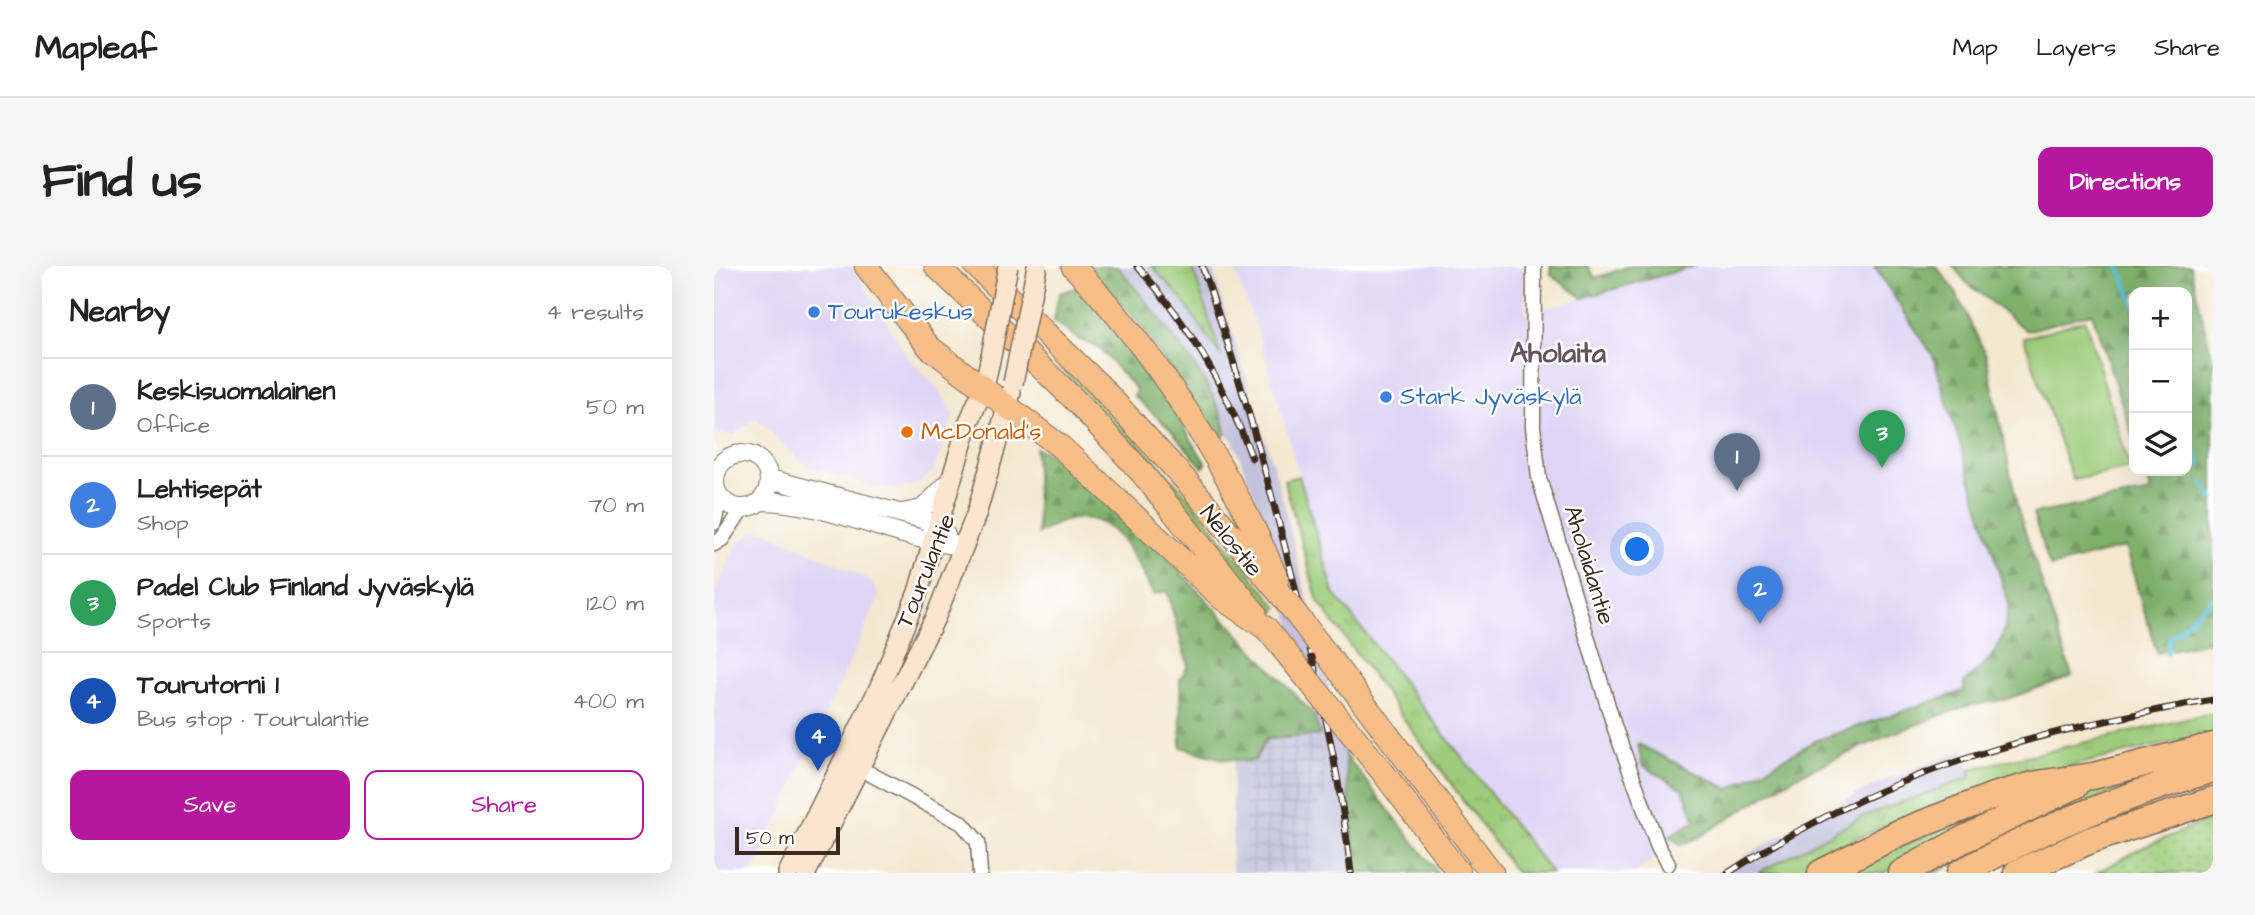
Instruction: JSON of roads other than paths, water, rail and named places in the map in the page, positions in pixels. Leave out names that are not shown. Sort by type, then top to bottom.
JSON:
[{"type":"highway","points":[[866,266],[929,347],[1062,448],[1223,599],[1267,629]]},
{"type":"highway","name":"Nelostie","points":[[936,266],[1080,405],[1134,463],[1385,775],[1459,873]]},
{"type":"highway","name":"Nelostie","points":[[976,266],[1099,385],[1233,537],[1368,705],[1492,873]]},
{"type":"highway","points":[[1073,266],[1115,313],[1166,380],[1254,526],[1286,601]]},
{"type":"highway","points":[[1821,873],[1950,810],[2037,784],[2093,776],[2213,746]]},
{"type":"highway","points":[[1960,873],[2034,835],[2213,769]]},
{"type":"highway","points":[[1902,873],[1962,840],[2093,776]]},
{"type":"highway","points":[[2017,873],[2091,840],[2213,800]]},
{"type":"highway","points":[[2060,873],[2150,820]]},
{"type":"main road","name":"Tourulantie","points":[[788,873],[880,686],[918,592],[968,424],[984,387],[1007,266]]},
{"type":"main road","name":"Tourulantie","points":[[806,873],[931,627],[964,546],[1009,408],[1037,266]]},
{"type":"street","name":"Aholaidantie","points":[[1534,266],[1533,427],[1539,478],[1615,729],[1658,846],[1668,863]]},
{"type":"street","points":[[714,523],[720,497],[715,475],[722,455],[744,454],[758,459],[769,479],[766,495],[761,501]]},
{"type":"street","points":[[769,479],[926,520],[934,536]]},
{"type":"street","points":[[902,513],[922,509],[933,502],[951,480]]},
{"type":"street","points":[[720,497],[733,507],[742,509]]},
{"type":"street","points":[[714,544],[722,539],[742,509],[761,501],[788,502],[934,536],[964,546]]},
{"type":"street","points":[[861,769],[962,823],[978,842],[980,873]]},
{"type":"waterway","points":[[2119,266],[2129,291]]},
{"type":"waterway","points":[[2192,443],[2201,465]]},
{"type":"waterway","points":[[2203,483],[2213,499]]},
{"type":"waterway","points":[[2167,654],[2169,639],[2213,598]]},
{"type":"railway","points":[[1137,266],[1173,310],[1204,356],[1230,406],[1252,458]]},
{"type":"railway","points":[[1202,266],[1255,436],[1308,641],[1336,772],[1351,873]]},
{"type":"railway","points":[[1728,873],[1786,838],[1844,808],[1961,760],[2083,726],[2213,700]]},
{"type":"place","name":"Tourukeskus","points":[[814,312]]},
{"type":"place","name":"Stark Jyväskylä","points":[[1386,397]]},
{"type":"place","name":"McDonald's","points":[[907,432]]},
{"type":"place","name":"Padel Club Finland Jyväskylä","points":[[1882,468]]},
{"type":"place","name":"Keskisuomalainen","points":[[1737,491]]},
{"type":"place","name":"Lehtisepät","points":[[1760,624]]},
{"type":"place","name":"Tourutorni 1","points":[[818,771]]},
{"type":"district","name":"Aholaita","points":[[1558,353]]}]
